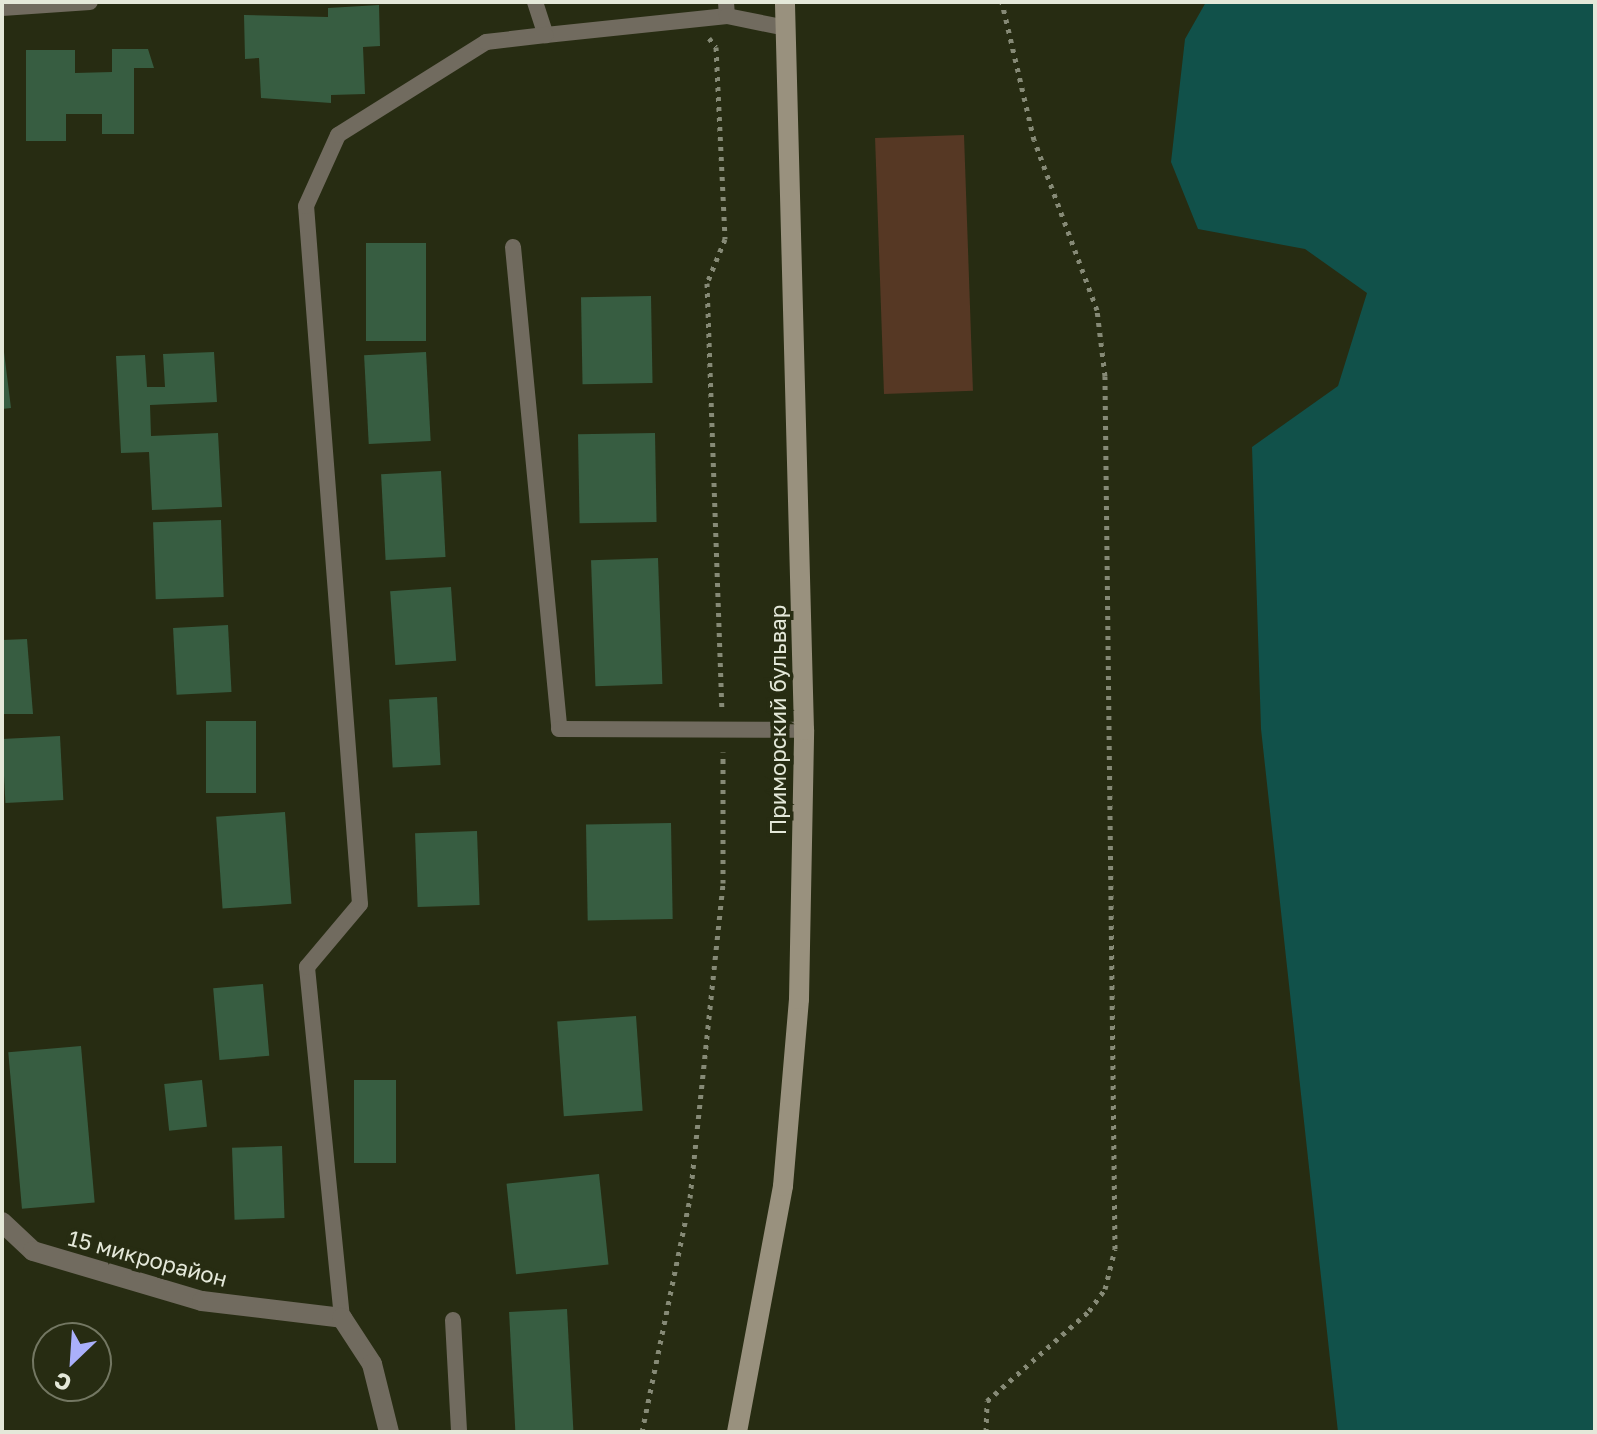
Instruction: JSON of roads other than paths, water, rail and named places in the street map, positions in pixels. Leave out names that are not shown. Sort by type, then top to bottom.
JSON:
[{"type":"street","name":"Приморский бульвар","points":[[737,1432],[783,1186],[799,999],[804,730],[785,2]]},
{"type":"street","name":"15 микрорайон","points":[[2,1222],[33,1251],[202,1301],[342,1318]]},
{"type":"street","points":[[342,1318],[372,1364],[389,1432]]},
{"type":"lane","points":[[2,8],[90,2]]},
{"type":"lane","points":[[535,2],[546,35]]},
{"type":"lane","points":[[342,1318],[307,967],[360,904],[306,206],[338,135],[486,42],[727,9],[786,28]]},
{"type":"lane","points":[[513,247],[559,729],[804,730]]},
{"type":"lane","points":[[453,1320],[459,1432]]},
{"type":"water","points":[[1206,2],[1595,2],[1595,1432],[1338,1432],[1261,729],[1252,447],[1338,386],[1367,293],[1305,249],[1198,229],[1171,162],[1185,39]]}]
